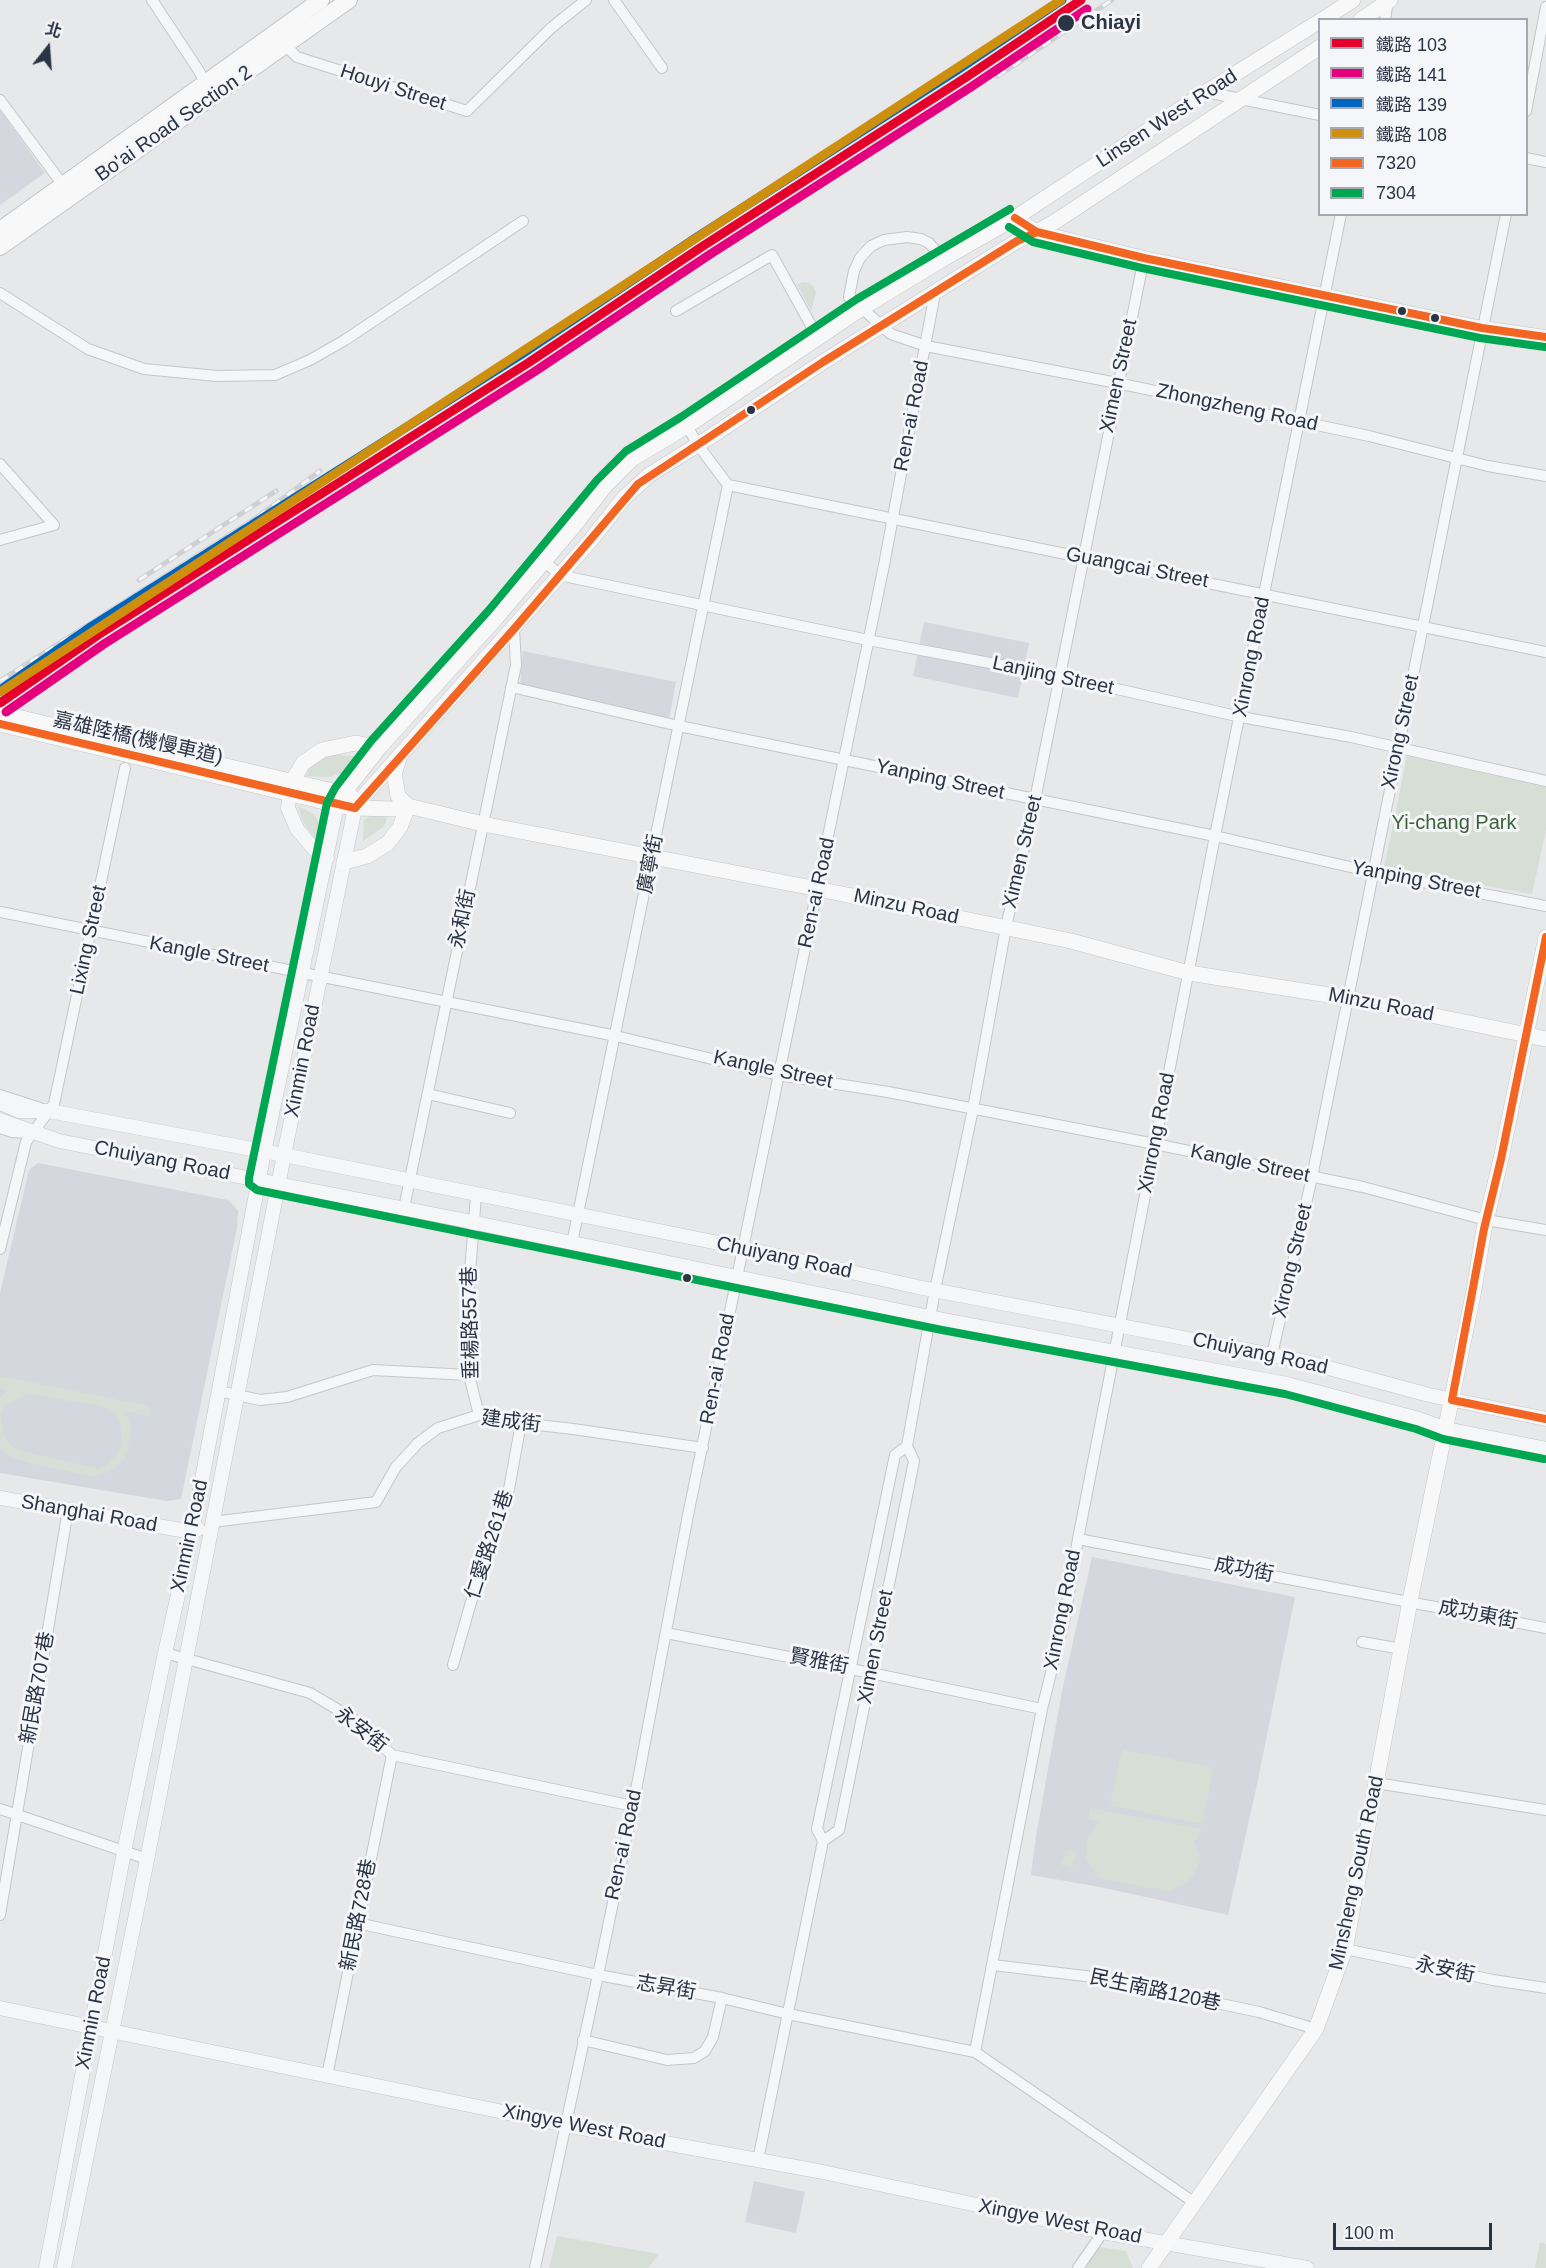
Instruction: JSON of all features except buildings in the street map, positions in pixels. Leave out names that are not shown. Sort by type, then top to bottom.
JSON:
[{"type":"main road","name":"Bo'ai Road Section 2","points":[[0,248],[204,104],[280,40],[321,0]]},
{"type":"main road","name":"Bo'ai Road Section 2","points":[[0,230],[205,82],[349,0]]},
{"type":"main road","name":"Linsen West Road","points":[[1324,18],[1353,0]]},
{"type":"main road","points":[[1364,18],[1389,1]]},
{"type":"main road","name":"Linsen West Road","points":[[340,799],[379,748],[501,612],[605,486],[632,459],[648,447],[687,426],[862,308],[1015,218],[1206,92],[1318,22]]},
{"type":"main road","name":"Linsen West Road","points":[[359,802],[514,629],[638,484],[649,475],[823,362],[1017,241],[1037,232],[1318,48]]},
{"type":"main road","points":[[501,612],[514,629]]},
{"type":"main road","points":[[0,713],[270,782]]},
{"type":"main road","points":[[0,724],[270,782]]},
{"type":"main road","points":[[291,786],[303,763],[322,750],[356,742],[379,748]]},
{"type":"main road","points":[[344,862],[367,856],[388,843],[400,827],[408,806],[398,796],[394,775],[399,756]]},
{"type":"main road","name":"Minzu Road","points":[[270,782],[340,799],[393,809],[408,806],[483,824],[1006,927],[1071,941],[1189,973],[1348,998],[1546,1039]]},
{"type":"main road","name":"Minsheng South Road","points":[[1149,2268],[1168,2244],[1316,2029],[1345,1949],[1410,1601],[1474,1290],[1486,1220],[1501,1159],[1546,937]]},
{"type":"street","points":[[152,0],[205,82],[204,104]]},
{"type":"street","name":"Houyi Street","points":[[280,40],[297,57],[467,111],[550,28],[586,0]]},
{"type":"street","points":[[614,0],[662,68]]},
{"type":"street","points":[[1385,18],[1389,1]]},
{"type":"street","points":[[1528,106],[1546,7]]},
{"type":"street","points":[[1206,92],[1318,115]]},
{"type":"street","points":[[0,100],[63,185]]},
{"type":"street","points":[[1528,158],[1546,162]]},
{"type":"street","name":"Xinrong Road","points":[[975,2052],[1042,1709],[1065,1617],[1119,1324],[1341,216]]},
{"type":"street","name":"Xirong Street","points":[[1272,1355],[1312,1177],[1506,216]]},
{"type":"street","points":[[1015,218],[1037,232],[1144,258],[1323,297],[1482,328],[1546,337]]},
{"type":"street","points":[[0,293],[88,349],[144,369],[217,376],[275,375],[310,360],[345,340],[523,221]]},
{"type":"street","points":[[862,308],[849,297],[854,271],[860,258],[871,246],[897,237],[921,239],[930,243],[942,259]]},
{"type":"street","points":[[676,311],[772,255],[818,338]]},
{"type":"street","name":"Ximen Street","points":[[823,1841],[839,1830],[914,1461],[907,1446],[935,1290],[974,1109],[1006,927],[1035,800],[1117,382],[1144,258]]},
{"type":"street","name":"Ren-ai Road","points":[[535,2268],[633,1806],[736,1277],[893,519],[935,293]]},
{"type":"street","name":"Zhongzheng Road","points":[[862,308],[891,334],[926,346],[1117,382],[1369,436],[1455,459],[1546,476]]},
{"type":"street","points":[[687,426],[698,445],[728,485]]},
{"type":"street","points":[[0,464],[54,525],[0,540]]},
{"type":"street","name":"Guangcai Street","points":[[728,485],[1546,652]]},
{"type":"street","name":"廣寧街","points":[[572,1243],[728,485]]},
{"type":"street","points":[[544,561],[559,575]]},
{"type":"street","name":"Lanjing Street","points":[[559,575],[868,640],[1059,676],[1241,717],[1351,737],[1546,782]]},
{"type":"street","name":"永和街","points":[[404,1208],[516,665],[514,629]]},
{"type":"street","name":"Yanping Street","points":[[511,687],[679,726],[1215,836],[1372,872],[1546,906]]},
{"type":"street","name":"嘉雄陸橋(機慢車道)","points":[[0,707],[270,782]]},
{"type":"street","name":"嘉雄陸橋(機慢車道)","points":[[0,732],[270,782]]},
{"type":"street","name":"Lixing Street","points":[[0,1249],[26,1142],[54,1104],[125,768]]},
{"type":"street","points":[[291,786],[288,808],[297,830],[313,848],[327,858]]},
{"type":"street","name":"Xinmin Road","points":[[46,2268],[124,1852],[192,1532],[264,1152],[340,799]]},
{"type":"street","name":"Xinmin Road","points":[[64,2268],[147,1859],[284,1155],[344,862],[359,802]]},
{"type":"street","name":"Kangle Street","points":[[0,912],[616,1036],[779,1075],[888,1092],[1155,1144],[1363,1187],[1486,1220],[1546,1230]]},
{"type":"street","points":[[428,1094],[510,1113]]},
{"type":"street","points":[[0,1095],[19,1106]]},
{"type":"street","points":[[0,1103],[19,1106]]},
{"type":"street","name":"Chuiyang Road","points":[[19,1106],[284,1155],[743,1248],[935,1290],[1272,1355],[1452,1400],[1546,1419]]},
{"type":"street","name":"Chuiyang Road","points":[[6,1126],[58,1141],[404,1208],[931,1318],[1287,1384],[1419,1419],[1446,1429],[1546,1449]]},
{"type":"street","name":"垂楊路557巷","points":[[476,1195],[472,1222],[468,1299],[469,1375],[479,1415]]},
{"type":"street","points":[[219,1391],[260,1400],[286,1396],[373,1370],[469,1375]]},
{"type":"street","name":"建成街","points":[[212,1522],[376,1502],[396,1467],[418,1443],[438,1428],[479,1415],[521,1424],[573,1429],[703,1448]]},
{"type":"street","name":"仁愛路261巷","points":[[453,1665],[480,1572],[509,1488],[521,1424]]},
{"type":"street","name":"Ximen Street","points":[[758,2160],[823,1841],[817,1829],[895,1455],[907,1446]]},
{"type":"street","name":"Shanghai Road","points":[[0,1498],[192,1532]]},
{"type":"street","name":"新民路707巷","points":[[0,1915],[68,1510]]},
{"type":"street","points":[[192,1532],[212,1522]]},
{"type":"street","name":"成功街","points":[[1078,1539],[1410,1601]]},
{"type":"street","name":"成功東街","points":[[1410,1601],[1546,1628]]},
{"type":"street","name":"賢雅街","points":[[666,1633],[871,1672],[1042,1709]]},
{"type":"street","points":[[1362,1642],[1402,1649]]},
{"type":"street","name":"永安街","points":[[165,1653],[310,1693],[355,1720],[392,1755],[633,1806]]},
{"type":"street","name":"新民路728巷","points":[[327,2076],[392,1755]]},
{"type":"street","points":[[1376,1783],[1546,1810]]},
{"type":"street","points":[[0,1809],[147,1859]]},
{"type":"street","name":"志昇街","points":[[357,1923],[598,1976],[722,1998],[788,2014],[975,2052]]},
{"type":"street","name":"永安街","points":[[1345,1949],[1493,1980],[1546,1988]]},
{"type":"street","name":"民生南路120巷","points":[[993,1965],[1093,1977],[1259,2012],[1316,2029]]},
{"type":"street","points":[[583,2040],[667,2060],[694,2058],[705,2051],[713,2037],[722,1998]]},
{"type":"street","name":"Xingye West Road","points":[[0,2008],[566,2125],[758,2160],[1103,2232],[1307,2268]]},
{"type":"street","points":[[975,2052],[1195,2203]]},
{"type":"street","points":[[1078,2268],[1103,2232]]},
{"type":"shaded area","points":[[0,110],[45,173],[0,205]]},
{"type":"shaded area","points":[[924,622],[1029,643],[1018,698],[913,676]]},
{"type":"shaded area","points":[[523,651],[676,682],[669,719],[520,685]]},
{"type":"shaded area","points":[[38,1163],[228,1200],[238,1210],[237,1228],[181,1499],[167,1501],[0,1473],[0,1293],[29,1170]]},
{"type":"shaded area","points":[[1092,1557],[1295,1597],[1228,1915],[1100,1887],[1031,1875],[1062,1691]]},
{"type":"shaded area","points":[[754,2181],[805,2192],[796,2233],[745,2222]]},
{"type":"green space","points":[[802,282],[809,283],[814,287],[816,293],[811,311],[797,285]]},
{"type":"green space","points":[[333,754],[361,757],[342,773],[329,777],[306,776],[313,762]]},
{"type":"green space","name":"Yi-chang Park","points":[[1407,756],[1546,787],[1546,830],[1532,894],[1384,868]]},
{"type":"green space","points":[[298,806],[315,815],[323,830],[320,845],[303,822]]},
{"type":"green space","points":[[387,813],[383,827],[363,841],[364,820],[371,815]]},
{"type":"green space","points":[[0,1376],[149,1406],[149,1416],[125,1411],[132,1429],[127,1452],[121,1464],[94,1477],[15,1459],[0,1450],[0,1398],[8,1390],[0,1388]],"holes":[[[28,1394],[100,1406],[113,1412],[119,1420],[123,1445],[109,1463],[99,1469],[18,1450],[4,1435],[1,1415],[6,1405]]]},
{"type":"green space","points":[[1122,1749],[1214,1768],[1202,1824],[1110,1805]]},
{"type":"green space","points":[[1090,1808],[1201,1829],[1198,1840],[1194,1840],[1199,1854],[1199,1863],[1195,1873],[1189,1880],[1170,1892],[1098,1878],[1086,1858],[1087,1837],[1099,1822],[1088,1819]]},
{"type":"green space","points":[[1066,1849],[1077,1852],[1072,1868],[1061,1865]]},
{"type":"green space","points":[[557,2236],[659,2254],[648,2268],[549,2268]]},
{"type":"green space","points":[[1540,2242],[1546,2244],[1546,2268],[1535,2268]]},
{"type":"green space","points":[[1099,2247],[1126,2251],[1133,2268],[1085,2268]]},
{"type":"railway","points":[[998,76],[1112,0]]},
{"type":"railway","points":[[0,681],[256,518],[320,471]]},
{"type":"railway","points":[[139,580],[276,491]]},
{"type":"rail line","name":"108","points":[[0,692],[1061,0]]},
{"type":"rail line","name":"139","points":[[0,690],[92,626],[522,354],[697,237],[1062,0]]},
{"type":"rail line","name":"103","points":[[0,703],[98,635],[528,363],[1081,0]]},
{"type":"rail line","name":"141","points":[[6,712],[104,644],[534,372],[1087,9]]},
{"type":"transit line","name":"7304","points":[[1010,209],[857,299],[681,417],[626,451],[597,480],[489,610],[371,741],[335,788],[327,803],[249,1184],[257,1190],[942,1330],[1285,1394],[1416,1429],[1443,1439],[1544,1459]]},
{"type":"transit line","name":"7320","points":[[1015,218],[1037,232],[1144,258],[1482,328],[1546,337]]},
{"type":"transit line","name":"7304","points":[[1009,227],[1033,242],[1142,268],[1480,338],[1545,347]]},
{"type":"transit line","name":"7320","points":[[355,808],[514,629],[638,484],[823,362],[1017,241],[1037,232]]},
{"type":"transit line","name":"7320","points":[[0,724],[355,808]]},
{"type":"transit line","name":"7320","points":[[1452,1400],[1484,1229],[1501,1159],[1546,937]]},
{"type":"transit line","name":"7320","points":[[1452,1400],[1546,1419]]},
{"type":"place","name":"Chiayi","points":[[1066,23]]}]
